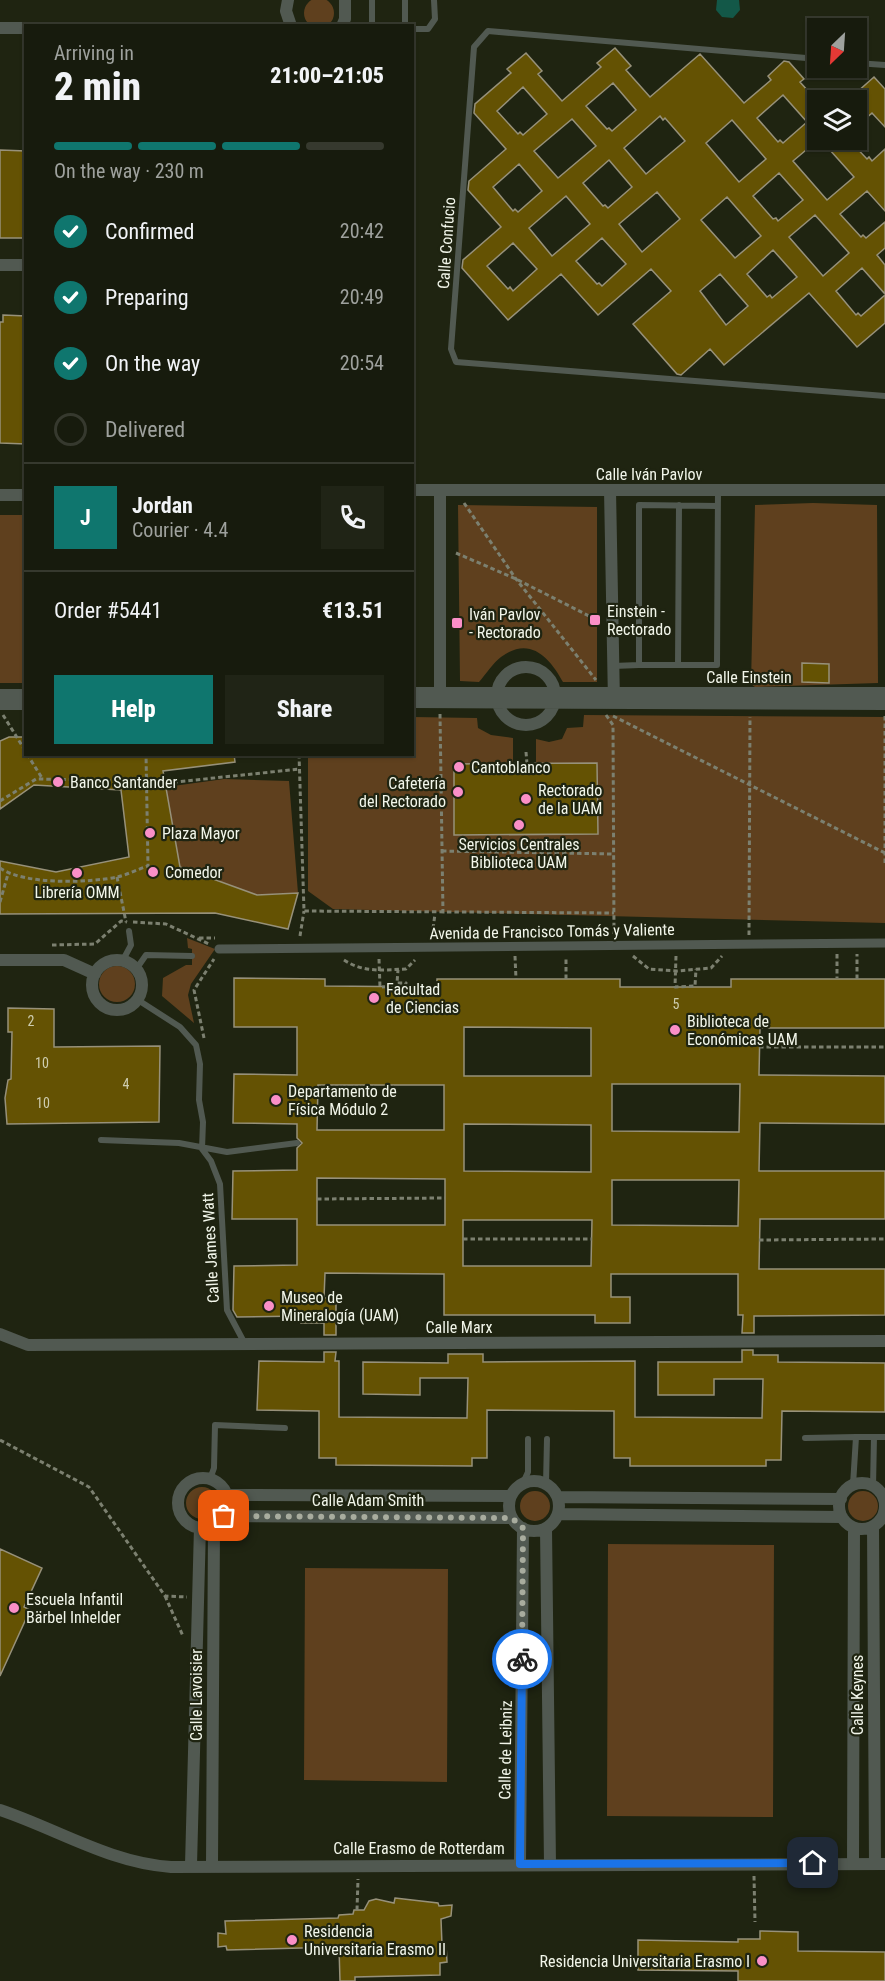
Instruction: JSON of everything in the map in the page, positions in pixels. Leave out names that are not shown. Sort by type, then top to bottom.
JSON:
[{"type":"street","points":[[288,0],[286,10],[290,24]]},
{"type":"street","points":[[343,24],[345,0]]},
{"type":"street","points":[[0,28],[24,28]]},
{"type":"street","points":[[0,265],[24,265]]},
{"type":"street","name":"Calle Iván Pavlov","points":[[414,490],[885,490]]},
{"type":"street","points":[[440,490],[440,702]]},
{"type":"street","points":[[610,490],[614,698]]},
{"type":"street","points":[[0,495],[24,495]]},
{"type":"street","points":[[525,667],[534,668],[548,678],[554,698],[545,718],[530,725],[521,725],[506,717],[497,698],[499,686],[509,672],[525,667]]},
{"type":"street","name":"Calle Einstein","points":[[414,702],[497,698],[885,693]]},
{"type":"street","name":"Calle Einstein","points":[[414,694],[440,702]]},
{"type":"street","points":[[0,695],[24,695]]},
{"type":"street","name":"Calle Einstein","points":[[614,698],[885,704]]},
{"type":"street","points":[[1,709],[24,704]]},
{"type":"street","name":"Avenida de Francisco Tomás y Valiente","points":[[219,949],[885,943]]},
{"type":"street","points":[[0,960],[63,960],[94,974]]},
{"type":"street","points":[[123,960],[137,968],[143,984],[138,999],[132,1005],[116,1010],[101,1004],[93,990],[94,974],[106,962],[123,960]]},
{"type":"street","name":"Calle Marx","points":[[0,1334],[28,1345],[885,1341]]},
{"type":"street","points":[[194,1479],[210,1479],[217,1483],[226,1495],[224,1516],[214,1525],[200,1527],[185,1521],[178,1506],[178,1497],[187,1484],[194,1479]]},
{"type":"street","points":[[531,1481],[546,1484],[558,1497],[558,1514],[546,1528],[531,1531],[523,1528],[512,1518],[510,1496],[524,1483],[531,1481]]},
{"type":"street","points":[[558,1514],[842,1517],[854,1528],[873,1526],[884,1515],[884,1497],[867,1484],[853,1485],[841,1499],[842,1517]]},
{"type":"street","name":"Calle Adam Smith","points":[[226,1495],[510,1496]]},
{"type":"street","points":[[558,1497],[841,1499]]},
{"type":"street","name":"Calle Adam Smith","points":[[224,1516],[512,1518]]},
{"type":"street","name":"Calle Lavoisier","points":[[212,1865],[214,1525]]},
{"type":"street","name":"Calle Keynes","points":[[873,1526],[880,1864]]},
{"type":"street","name":"Calle Lavoisier","points":[[191,1866],[200,1527]]},
{"type":"street","name":"Calle de Leibniz","points":[[520,1864],[523,1528]]},
{"type":"street","points":[[546,1528],[550,1865]]},
{"type":"street","name":"Calle Keynes","points":[[853,1863],[854,1528]]},
{"type":"street","name":"Calle Erasmo de Rotterdam","points":[[3,1809],[112,1855],[150,1866],[880,1864]]},
{"type":"lane","points":[[372,0],[372,24]]},
{"type":"lane","points":[[405,0],[405,24]]},
{"type":"lane","points":[[414,29],[428,29],[435,19],[434,0]]},
{"type":"lane","name":"Calle Confucio","points":[[807,58],[488,32],[474,47],[451,349],[456,362],[885,396]]},
{"type":"lane","points":[[867,64],[885,65]]},
{"type":"lane","points":[[612,666],[717,665],[718,490]]},
{"type":"lane","points":[[639,665],[639,505],[717,506]]},
{"type":"lane","points":[[678,665],[679,506]]},
{"type":"lane","points":[[123,960],[131,945],[129,931]]},
{"type":"lane","points":[[137,968],[146,955],[192,956]]},
{"type":"lane","points":[[138,999],[185,1033],[196,1044],[200,1064],[199,1100],[203,1122],[202,1149]]},
{"type":"lane","points":[[101,1140],[180,1143],[227,1152],[297,1143]]},
{"type":"lane","name":"Calle James Watt","points":[[202,1149],[211,1161],[220,1184],[227,1310],[245,1345]]},
{"type":"lane","points":[[210,1479],[214,1468],[215,1425],[285,1428]]},
{"type":"lane","points":[[853,1485],[856,1437]]},
{"type":"lane","points":[[873,1487],[874,1437]]},
{"type":"lane","points":[[805,1438],[885,1437]]},
{"type":"lane","points":[[524,1483],[528,1472],[528,1439]]},
{"type":"lane","points":[[546,1484],[547,1439]]},
{"type":"path","points":[[463,501],[516,579],[602,686]]},
{"type":"path","points":[[456,553],[516,579],[601,622]]},
{"type":"path","points":[[440,702],[443,914]]},
{"type":"path","points":[[1,709],[24,749]]},
{"type":"path","points":[[734,944],[711,968],[676,971],[649,969],[616,945],[614,725],[603,711],[885,853]]},
{"type":"path","points":[[748,944],[751,712]]},
{"type":"path","points":[[885,712],[885,865]]},
{"type":"path","points":[[526,752],[527,764]]},
{"type":"path","points":[[28,756],[43,779]]},
{"type":"path","points":[[0,868],[8,874],[60,882],[117,877],[148,866],[146,756]]},
{"type":"path","points":[[298,949],[304,911],[299,756]]},
{"type":"path","points":[[0,801],[36,780],[43,779],[103,780],[147,785],[300,769]]},
{"type":"path","points":[[0,792],[7,795]]},
{"type":"path","points":[[442,851],[614,854]]},
{"type":"path","points":[[0,902],[8,874]]},
{"type":"path","points":[[117,877],[126,922]]},
{"type":"path","points":[[304,911],[435,914],[614,913]]},
{"type":"path","points":[[325,948],[359,969],[406,969],[429,947],[435,914]]},
{"type":"path","points":[[48,945],[95,944],[121,921],[166,924],[219,949],[194,990],[204,1039],[200,1064]]},
{"type":"path","points":[[837,943],[837,978]]},
{"type":"path","points":[[856,979],[857,943]]},
{"type":"path","points":[[566,979],[567,947]]},
{"type":"path","points":[[515,948],[516,979]]},
{"type":"path","points":[[379,970],[380,987],[405,986],[406,983],[397,983],[398,969]]},
{"type":"path","points":[[676,971],[675,987],[696,986],[696,969]]},
{"type":"path","points":[[759,1047],[885,1047]]},
{"type":"path","points":[[317,1199],[445,1198]]},
{"type":"path","points":[[464,1239],[592,1239]]},
{"type":"path","points":[[759,1240],[885,1239]]},
{"type":"path","points":[[0,1440],[89,1487],[165,1596],[187,1643]]},
{"type":"path","points":[[165,1596],[198,1597]]},
{"type":"path","points":[[754,1876],[755,1922]]},
{"type":"path","points":[[357,1910],[358,1880]]},
{"type":"shaded area","points":[[313,-1],[325,-1],[333,7],[333,19],[330,24],[308,24],[305,19],[305,7]]},
{"type":"shaded area","points":[[813,503],[877,505],[878,683],[755,687],[751,684],[755,505]]},
{"type":"shaded area","points":[[458,505],[597,507],[597,682],[563,682],[552,665],[538,652],[521,648],[501,657],[479,682],[460,681]]},
{"type":"shaded area","points":[[0,515],[24,515],[24,683],[0,683]]},
{"type":"shaded area","points":[[584,715],[885,717],[885,923],[333,909],[308,891],[308,756],[414,756],[414,717],[477,718],[478,728],[491,735],[513,738],[513,764],[454,764],[454,835],[598,834],[597,763],[536,764],[536,739],[549,742],[562,739],[567,728],[583,727]]},
{"type":"shaded area","points":[[224,779],[289,781],[298,893],[257,895],[180,867],[166,787]]},
{"type":"shaded area","points":[[187,938],[215,949],[191,984],[188,995],[194,1023],[162,996],[163,978],[186,965],[192,965],[192,949],[188,948]]},
{"type":"shaded area","points":[[117,966],[130,971],[135,984],[130,997],[117,1002],[104,997],[99,984],[104,971]]},
{"type":"shaded area","points":[[202,1487],[213,1492],[218,1503],[213,1514],[202,1519],[191,1514],[186,1503],[191,1492]]},
{"type":"shaded area","points":[[535,1491],[541,1492],[549,1500],[549,1512],[541,1520],[535,1521],[529,1520],[521,1512],[520,1506],[521,1500],[529,1492]]},
{"type":"shaded area","points":[[863,1491],[873,1496],[878,1506],[873,1516],[863,1521],[853,1516],[848,1506],[853,1496]]},
{"type":"shaded area","points":[[608,1544],[774,1545],[773,1817],[607,1816]]},
{"type":"shaded area","points":[[305,1568],[448,1569],[447,1782],[304,1780]]},
{"type":"water","points":[[717,0],[739,0],[740,10],[733,18],[722,17],[716,10]]},
{"type":"building","points":[[615,48],[631,66],[626,70],[650,97],[700,54],[744,103],[771,80],[768,76],[784,61],[789,62],[804,79],[800,82],[807,90],[807,149],[793,161],[827,200],[854,177],[830,150],[858,150],[872,161],[885,149],[885,211],[867,191],[840,214],[861,237],[863,235],[866,238],[885,222],[885,248],[877,255],[885,265],[885,294],[862,268],[836,291],[856,315],[858,313],[861,316],[885,295],[885,323],[857,347],[809,293],[724,365],[710,349],[681,375],[677,374],[633,324],[671,291],[651,269],[598,315],[561,274],[508,320],[462,268],[463,260],[501,227],[468,190],[469,181],[506,149],[474,113],[475,104],[511,73],[507,69],[526,53],[542,71],[538,74],[562,101],[601,67],[597,63]],"holes":[[[613,83],[636,110],[612,131],[607,129],[586,106]],[[523,87],[547,114],[523,135],[520,132],[518,134],[497,111]],[[783,95],[807,122],[783,143],[780,140],[778,142],[757,118]],[[660,116],[663,120],[665,118],[685,141],[646,174],[624,148]],[[572,119],[596,146],[558,178],[534,151]],[[732,120],[766,159],[739,182],[706,143]],[[609,160],[632,187],[608,208],[603,206],[583,183]],[[519,164],[542,191],[518,212],[515,209],[513,211],[493,187]],[[779,173],[803,200],[778,221],[776,218],[773,219],[753,196]],[[657,192],[680,219],[642,252],[619,224]],[[566,196],[590,224],[552,256],[529,228]],[[727,197],[761,236],[735,258],[701,220]],[[815,215],[849,253],[823,276],[789,237]],[[602,238],[626,264],[602,286],[597,284],[576,261]],[[513,243],[537,269],[513,291],[510,287],[508,289],[487,266]],[[773,250],[797,277],[772,298],[770,295],[767,297],[747,274]],[[720,274],[748,306],[726,325],[700,291]]]},
{"type":"building","points":[[874,77],[885,89],[885,127],[872,113],[867,117],[867,90],[859,90]]},
{"type":"building","points":[[0,150],[24,151],[24,238],[0,238]]},
{"type":"building","points":[[3,315],[24,316],[24,444],[0,443],[0,322],[3,322]]},
{"type":"building","points":[[802,663],[829,664],[829,683],[802,682]]},
{"type":"building","name":"Plaza Mayor","points":[[9,737],[24,737],[24,756],[234,756],[235,762],[163,771],[180,867],[257,895],[298,893],[288,929],[215,913],[0,914],[0,861],[56,872],[129,857],[121,790],[34,785],[0,809],[0,741]]},
{"type":"building","name":"Rectorado de la UAM","points":[[597,763],[598,834],[454,835],[454,764]]},
{"type":"building","points":[[234,978],[325,979],[325,986],[437,987],[437,979],[620,979],[620,987],[731,987],[731,979],[885,979],[885,1028],[760,1028],[759,1075],[885,1076],[885,1124],[760,1123],[759,1171],[885,1171],[885,1219],[760,1219],[759,1269],[885,1269],[885,1315],[754,1316],[754,1333],[742,1333],[743,1315],[738,1315],[738,1274],[611,1274],[611,1297],[630,1297],[630,1323],[595,1323],[595,1315],[444,1315],[444,1274],[325,1273],[324,1298],[336,1298],[336,1335],[324,1335],[324,1323],[301,1323],[301,1316],[237,1317],[233,1310],[234,1266],[297,1265],[297,1219],[232,1219],[233,1171],[297,1170],[297,1148],[302,1143],[297,1138],[297,1124],[233,1123],[234,1074],[297,1075],[297,1027],[234,1027]],"holes":[[[464,1027],[591,1028],[591,1076],[464,1076]],[[612,1084],[740,1084],[739,1132],[612,1131]],[[318,1085],[444,1085],[444,1130],[317,1130]],[[464,1124],[591,1125],[591,1172],[464,1171]],[[317,1178],[445,1179],[445,1225],[317,1225]],[[612,1180],[739,1180],[738,1226],[612,1225]],[[463,1220],[592,1220],[591,1266],[463,1266]]]},
{"type":"building","points":[[8,1008],[54,1009],[54,1047],[160,1046],[159,1122],[7,1124],[5,1098],[8,1080],[11,1079],[12,1032],[8,1032]]},
{"type":"building","points":[[742,1350],[753,1350],[753,1355],[778,1355],[778,1362],[885,1363],[885,1412],[782,1411],[781,1460],[766,1460],[766,1466],[630,1466],[630,1458],[614,1458],[614,1411],[487,1410],[487,1458],[472,1458],[472,1466],[336,1465],[336,1458],[319,1458],[319,1411],[257,1410],[259,1361],[324,1362],[324,1352],[336,1352],[335,1361],[339,1361],[339,1417],[467,1418],[468,1378],[420,1378],[420,1395],[363,1394],[363,1362],[448,1363],[448,1354],[483,1354],[483,1362],[635,1361],[635,1417],[762,1418],[763,1379],[714,1379],[714,1395],[658,1395],[658,1362],[742,1362]]},
{"type":"building","name":"Escuela Infantil Bärbel Inhelder","points":[[0,1549],[42,1568],[24,1607],[30,1610],[0,1676]]},
{"type":"building","name":"Residencia Universitaria Erasmo II","points":[[395,1898],[438,1903],[439,1906],[452,1905],[451,1916],[441,1919],[442,1945],[446,1945],[447,1962],[440,1963],[440,1975],[355,1977],[355,1981],[340,1981],[339,1947],[227,1950],[226,1946],[218,1947],[218,1933],[226,1934],[225,1921],[338,1918],[339,1915],[353,1914],[354,1910],[364,1910],[369,1901],[376,1899],[394,1903]]},
{"type":"building","name":"Residencia Universitaria Erasmo I","points":[[760,1931],[798,1932],[798,1951],[885,1952],[885,1981],[738,1981],[738,1971],[638,1970],[638,1940],[738,1942],[738,1939],[760,1939]]},
{"type":"way so far","points":[[224,1516],[512,1518],[523,1528],[522,1659]]},
{"type":"place","name":"Einstein - Rectorado","points":[[595,620]]},
{"type":"place","name":"Iván Pavlov - Rectorado","points":[[457,623]]},
{"type":"place","name":"Cantoblanco","points":[[459,767]]},
{"type":"place","name":"Banco Santander","points":[[58,782]]},
{"type":"place","name":"Cafetería del Rectorado","points":[[458,792]]},
{"type":"place","name":"Rectorado de la UAM","points":[[526,799]]},
{"type":"place","name":"Servicios Centrales Biblioteca UAM","points":[[519,825]]},
{"type":"place","name":"Plaza Mayor","points":[[150,833]]},
{"type":"place","name":"Comedor","points":[[153,872]]},
{"type":"place","name":"Librería OMM","points":[[77,873]]},
{"type":"place","name":"Facultad de Ciencias","points":[[374,998]]},
{"type":"place","name":"Biblioteca de Económicas UAM","points":[[675,1030]]},
{"type":"place","name":"Departamento de Física Módulo 2","points":[[276,1100]]},
{"type":"place","name":"Museo de Mineralogía (UAM)","points":[[269,1306]]},
{"type":"place","name":"Escuela Infantil Bärbel Inhelder","points":[[14,1608]]},
{"type":"place","name":"Residencia Universitaria Erasmo II","points":[[292,1940]]},
{"type":"place","name":"Residencia Universitaria Erasmo I","points":[[762,1961]]},
{"type":"route","points":[[522,1659],[520,1864],[813,1863]]}]
